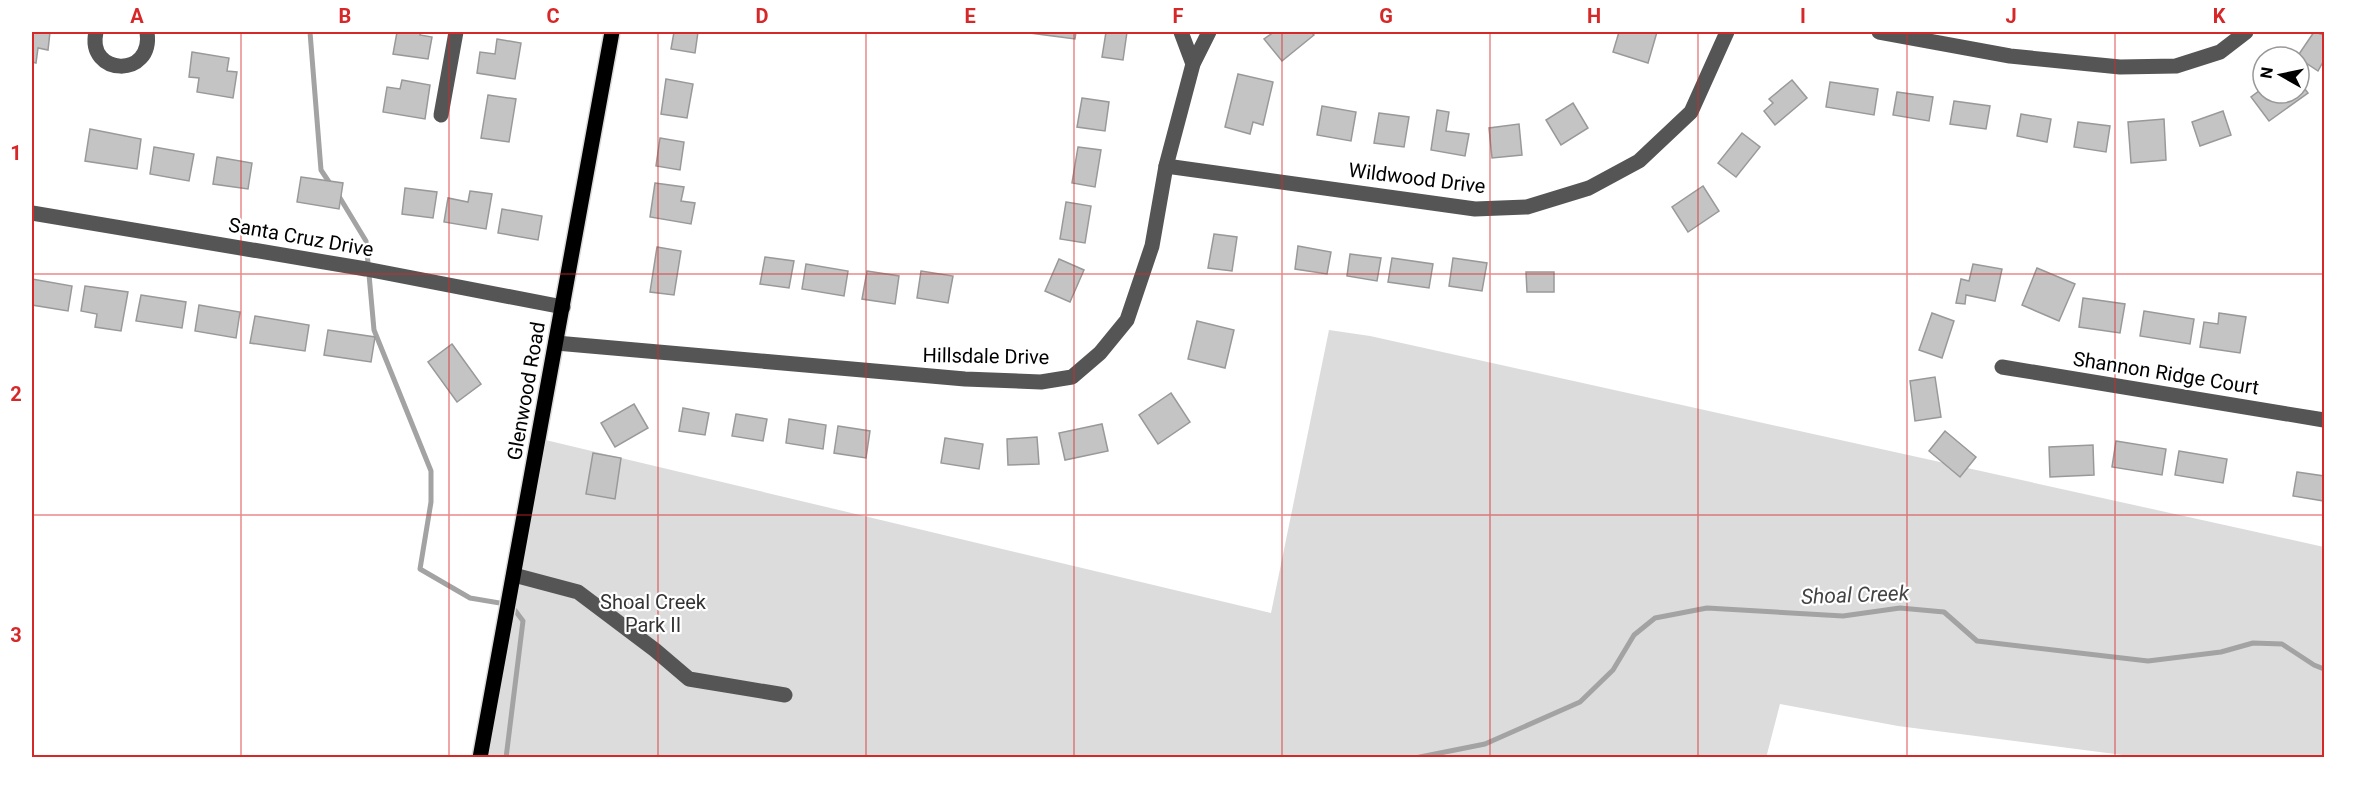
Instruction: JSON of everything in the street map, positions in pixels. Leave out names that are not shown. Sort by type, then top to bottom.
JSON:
[{"type":"main road","name":"Glenwood Road","points":[[480,758],[612,32]]},
{"type":"street","points":[[96,32],[94,39],[96,50],[110,64],[121,67],[131,65],[146,51],[147,32]]},
{"type":"street","points":[[441,115],[456,32]]},
{"type":"street","points":[[1181,32],[1192,64]]},
{"type":"street","name":"Hillsdale Drive","points":[[556,343],[965,379],[1041,382],[1072,377],[1100,353],[1127,320],[1152,246],[1166,166],[1192,64],[1209,32]]},
{"type":"street","name":"Wildwood Drive","points":[[1166,166],[1475,209],[1527,207],[1589,188],[1639,161],[1691,112],[1727,32]]},
{"type":"street","points":[[1879,32],[2010,56],[2120,67],[2176,66],[2220,52],[2246,32]]},
{"type":"street","name":"Santa Cruz Drive","points":[[32,213],[366,269],[562,307]]},
{"type":"street","name":"Shannon Ridge Court","points":[[2001,367],[2325,420]]},
{"type":"street","points":[[514,575],[578,592],[655,650],[689,679],[785,695]]},
{"type":"green space","name":"Shoal Creek Park II","points":[[1329,330],[1370,336],[2324,547],[2324,757],[2138,757],[1898,726],[1780,704],[1766,758],[480,758],[537,438],[1271,613]]},
{"type":"building","points":[[32,32],[50,32],[48,50],[38,48],[36,63],[32,62]]},
{"type":"building","points":[[397,32],[421,32],[420,35],[432,37],[428,59],[393,54]]},
{"type":"building","points":[[674,32],[698,32],[695,53],[671,49]]},
{"type":"building","points":[[1030,32],[1076,32],[1075,39]]},
{"type":"building","points":[[1106,32],[1127,32],[1123,60],[1102,57]]},
{"type":"building","points":[[1274,32],[1311,32],[1314,35],[1282,61],[1264,39]]},
{"type":"building","points":[[1619,32],[1657,32],[1648,63],[1613,52]]},
{"type":"building","points":[[2314,32],[2324,35],[2324,60],[2318,71],[2311,66],[2311,45],[2305,45]]},
{"type":"building","points":[[497,39],[521,43],[515,79],[477,73],[480,52],[495,54]]},
{"type":"building","points":[[192,52],[229,58],[227,71],[237,72],[233,98],[197,92],[199,78],[189,77]]},
{"type":"building","points":[[1238,74],[1273,82],[1263,125],[1253,122],[1250,134],[1225,127]]},
{"type":"building","points":[[666,79],[693,84],[687,118],[661,114]]},
{"type":"building","points":[[402,80],[430,85],[425,119],[383,112],[387,87],[400,89]]},
{"type":"building","points":[[1792,80],[1807,98],[1775,125],[1764,111],[1773,103],[1769,99]]},
{"type":"building","points":[[1830,82],[1878,89],[1874,115],[1826,107]]},
{"type":"building","points":[[1897,92],[1933,97],[1929,121],[1893,115]]},
{"type":"building","points":[[488,95],[516,99],[509,142],[481,138]]},
{"type":"building","points":[[1082,98],[1109,102],[1105,131],[1077,127]]},
{"type":"building","points":[[1954,101],[1990,106],[1986,129],[1950,124]]},
{"type":"building","points":[[1573,103],[1588,128],[1561,145],[1546,120]]},
{"type":"building","points":[[2257,105],[2291,105],[2269,121]]},
{"type":"building","points":[[1322,106],[1356,112],[1351,141],[1317,135]]},
{"type":"building","points":[[1437,110],[1449,112],[1446,131],[1469,134],[1465,156],[1431,150]]},
{"type":"building","points":[[2223,111],[2231,135],[2200,146],[2192,122]]},
{"type":"building","points":[[1379,113],[1409,117],[1404,147],[1374,143]]},
{"type":"building","points":[[2021,114],[2051,119],[2047,142],[2017,136]]},
{"type":"building","points":[[2164,119],[2166,160],[2131,163],[2128,122]]},
{"type":"building","points":[[2078,122],[2110,126],[2106,152],[2074,147]]},
{"type":"building","points":[[1519,124],[1522,155],[1492,158],[1489,128]]},
{"type":"building","points":[[90,129],[141,139],[137,169],[85,161]]},
{"type":"building","points":[[1742,133],[1760,147],[1736,177],[1718,163]]},
{"type":"building","points":[[660,138],[684,142],[680,170],[656,166]]},
{"type":"building","points":[[154,147],[194,154],[189,181],[150,174]]},
{"type":"building","points":[[1078,147],[1101,150],[1095,187],[1072,183]]},
{"type":"building","points":[[217,157],[252,163],[248,189],[213,184]]},
{"type":"building","points":[[301,177],[343,183],[339,209],[297,202]]},
{"type":"building","points":[[655,183],[684,187],[681,201],[695,203],[691,224],[650,217]]},
{"type":"building","points":[[1703,186],[1719,211],[1688,232],[1672,207]]},
{"type":"building","points":[[405,188],[437,192],[433,218],[402,214]]},
{"type":"building","points":[[470,191],[492,194],[486,229],[444,222],[448,198],[468,202]]},
{"type":"building","points":[[1066,202],[1091,206],[1085,243],[1060,239]]},
{"type":"building","points":[[502,209],[542,216],[538,240],[498,233]]},
{"type":"building","points":[[1214,234],[1237,237],[1232,271],[1208,268]]},
{"type":"building","points":[[1298,246],[1331,252],[1327,274],[1295,269]]},
{"type":"building","points":[[657,247],[681,251],[674,295],[650,292]]},
{"type":"building","points":[[1350,254],[1381,258],[1377,281],[1347,276]]},
{"type":"building","points":[[765,257],[794,261],[789,288],[760,284]]},
{"type":"building","points":[[1392,258],[1433,264],[1429,288],[1388,282]]},
{"type":"building","points":[[1453,258],[1487,263],[1482,291],[1449,286]]},
{"type":"building","points":[[1059,259],[1084,270],[1070,302],[1045,291]]},
{"type":"building","points":[[806,264],[848,271],[844,296],[802,289]]},
{"type":"building","points":[[1973,264],[2002,269],[1995,301],[1966,295],[1965,304],[1956,303],[1961,279],[1969,281]]},
{"type":"building","points":[[2037,268],[2075,284],[2059,321],[2022,305]]},
{"type":"building","points":[[867,271],[899,276],[895,304],[862,299]]},
{"type":"building","points":[[921,271],[953,276],[948,303],[917,298]]},
{"type":"building","points":[[1526,272],[1554,272],[1554,292],[1527,292]]},
{"type":"building","points":[[32,279],[72,286],[68,311],[32,305]]},
{"type":"building","points":[[85,286],[128,292],[121,331],[95,327],[97,314],[81,311]]},
{"type":"building","points":[[141,295],[186,302],[182,328],[136,321]]},
{"type":"building","points":[[2083,298],[2125,304],[2120,333],[2079,327]]},
{"type":"building","points":[[199,305],[240,312],[236,338],[195,331]]},
{"type":"building","points":[[2144,311],[2194,319],[2190,344],[2140,336]]},
{"type":"building","points":[[1932,313],[1954,321],[1942,358],[1919,350]]},
{"type":"building","points":[[2219,313],[2246,317],[2240,353],[2200,347],[2204,322],[2218,324]]},
{"type":"building","points":[[255,316],[309,325],[305,351],[250,343]]},
{"type":"building","points":[[1197,321],[1234,330],[1225,368],[1188,359]]},
{"type":"building","points":[[328,330],[375,337],[371,362],[324,355]]},
{"type":"building","points":[[452,344],[481,384],[457,402],[428,362]]},
{"type":"building","points":[[1935,377],[1941,417],[1915,421],[1910,381]]},
{"type":"building","points":[[1171,393],[1190,422],[1158,444],[1139,415]]},
{"type":"building","points":[[634,404],[648,428],[615,447],[601,423]]},
{"type":"building","points":[[683,408],[709,413],[705,435],[679,431]]},
{"type":"building","points":[[736,414],[767,419],[763,441],[732,436]]},
{"type":"building","points":[[789,419],[826,425],[823,449],[786,443]]},
{"type":"building","points":[[1102,424],[1108,451],[1065,460],[1059,433]]},
{"type":"building","points":[[838,426],[870,431],[866,458],[834,453]]},
{"type":"building","points":[[1945,431],[1976,457],[1960,477],[1929,451]]},
{"type":"building","points":[[1037,437],[1039,464],[1008,465],[1007,439]]},
{"type":"building","points":[[945,438],[983,444],[979,469],[941,463]]},
{"type":"building","points":[[2116,441],[2166,449],[2162,475],[2112,467]]},
{"type":"building","points":[[2093,445],[2094,475],[2050,477],[2049,447]]},
{"type":"building","points":[[2179,451],[2227,459],[2223,483],[2175,475]]},
{"type":"building","points":[[593,453],[621,458],[615,499],[586,494]]},
{"type":"building","points":[[2297,472],[2324,476],[2324,501],[2293,496]]},
{"type":"waterway","points":[[310,32],[321,170],[331,185]]},
{"type":"waterway","points":[[337,193],[366,241],[374,330],[431,471],[431,502],[420,569],[470,598],[511,605],[523,621],[506,758]]},
{"type":"waterway","name":"Shoal Creek","points":[[1415,758],[1485,744],[1580,702],[1613,670],[1634,635],[1655,618],[1707,608],[1843,616],[1900,608],[1944,612],[1977,641],[2148,661],[2221,652],[2253,643],[2282,644],[2324,669]]}]
